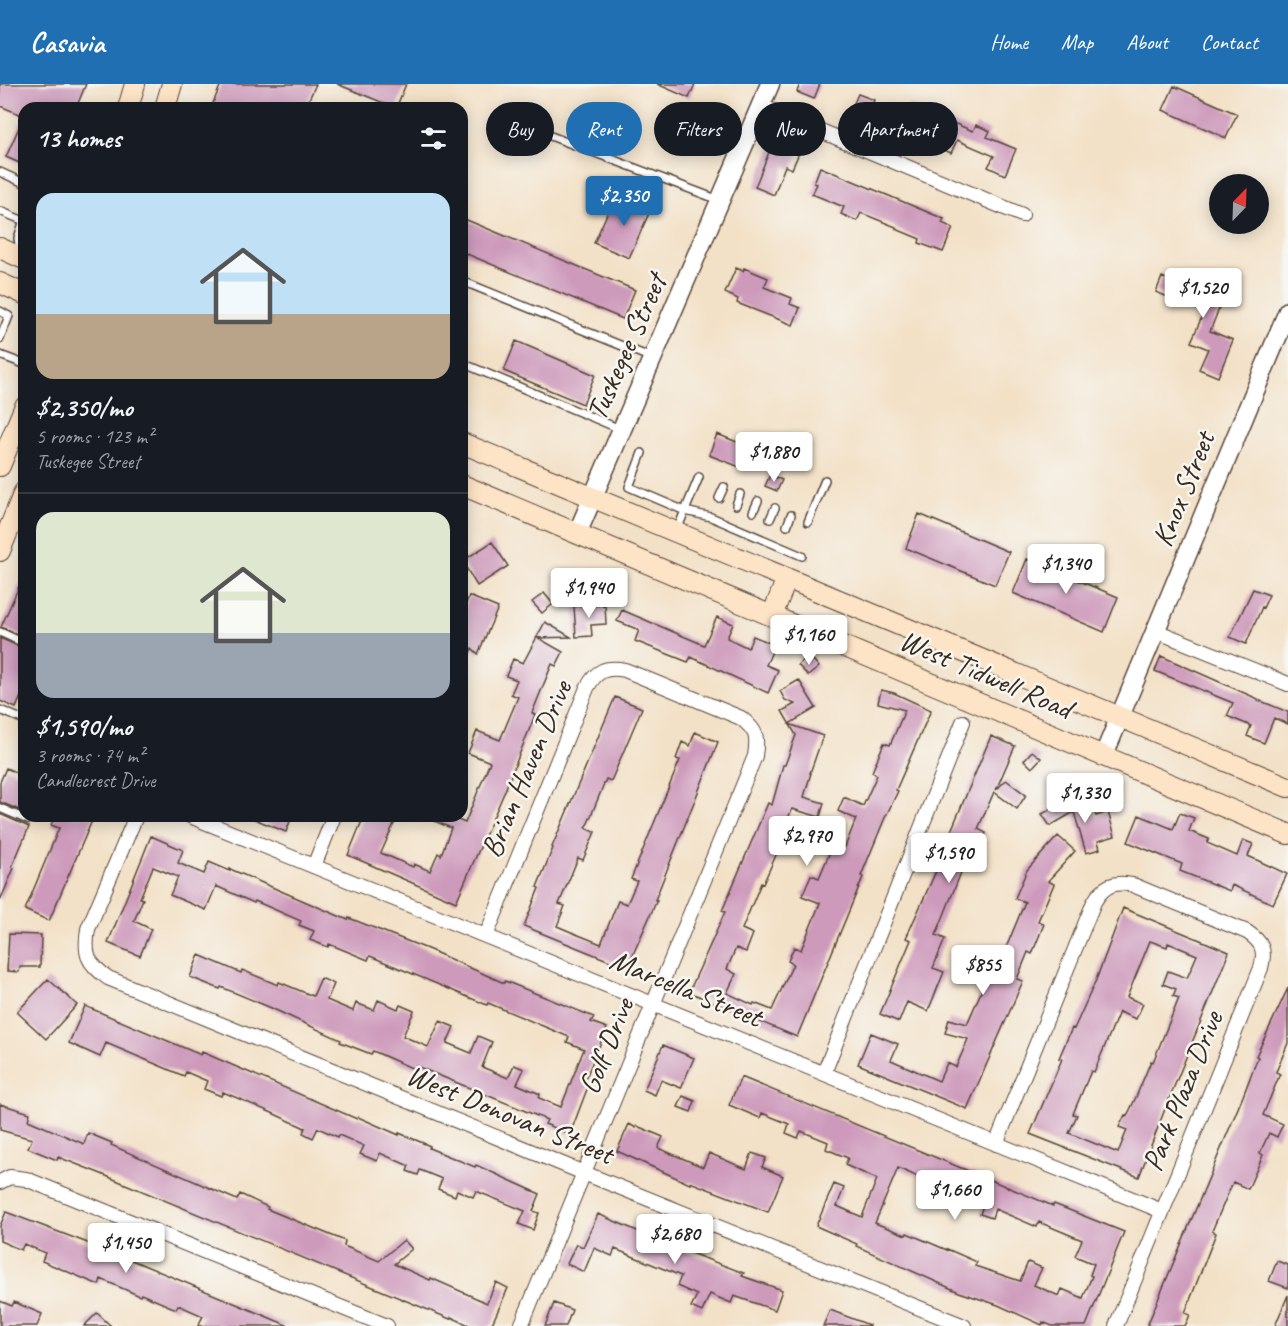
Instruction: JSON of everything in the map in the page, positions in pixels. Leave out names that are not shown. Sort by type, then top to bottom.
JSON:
[{"type":"main road","points":[[130,102],[135,84]]},
{"type":"main road","points":[[167,102],[172,84]]},
{"type":"main road","points":[[0,248],[18,257]]},
{"type":"main road","points":[[0,283],[18,291]]},
{"type":"main road","points":[[0,466],[18,422]]},
{"type":"main road","name":"West Tidwell Road","points":[[468,446],[1288,788]]},
{"type":"main road","name":"West Tidwell Road","points":[[468,488],[1288,834]]},
{"type":"main road","points":[[0,551],[18,507]]},
{"type":"main road","points":[[772,616],[787,578]]},
{"type":"street","name":"Tuskegee Street","points":[[763,102],[770,84]]},
{"type":"street","name":"Tuskegee Street","points":[[577,534],[754,122]]},
{"type":"street","points":[[826,133],[1022,215]]},
{"type":"street","name":"Knox Street","points":[[1104,755],[1288,311]]},
{"type":"street","points":[[1156,631],[1288,684]]},
{"type":"street","name":"Brian Haven Drive","points":[[486,936],[586,688],[593,677],[601,670],[612,667],[625,670],[680,693]]},
{"type":"street","name":"Golf Drive","points":[[521,1326],[755,756],[757,740],[752,728],[741,718],[680,693]]},
{"type":"street","points":[[824,1073],[963,722]]},
{"type":"street","name":"West Donovan Street","points":[[133,822],[88,929],[87,958],[94,969],[108,978],[964,1326]]},
{"type":"street","name":"Marcella Street","points":[[205,822],[1162,1211]]},
{"type":"street","points":[[314,866],[332,822]]},
{"type":"street","name":"Park Plaza Drive","points":[[996,1144],[1089,913],[1099,892],[1107,885],[1119,882],[1133,885],[1247,932],[1259,940],[1264,957],[1261,968],[1116,1326]]},
{"type":"street","points":[[0,1182],[10,1177],[26,1179],[387,1326]]},
{"type":"lane","points":[[554,137],[720,201]]},
{"type":"lane","points":[[0,172],[18,180]]},
{"type":"lane","points":[[0,211],[18,218]]},
{"type":"lane","points":[[468,283],[652,358]]},
{"type":"lane","points":[[0,311],[9,316],[0,339]]},
{"type":"lane","points":[[0,355],[18,362]]},
{"type":"lane","points":[[468,366],[621,430]]},
{"type":"lane","points":[[642,453],[628,487],[685,511],[712,514],[802,556]]},
{"type":"lane","points":[[676,533],[699,477]]},
{"type":"lane","points":[[808,522],[825,480]]},
{"type":"lane","points":[[719,498],[724,487]]},
{"type":"lane","points":[[736,505],[740,494]]},
{"type":"lane","points":[[753,512],[758,501]]},
{"type":"lane","points":[[770,519],[774,508]]},
{"type":"lane","points":[[787,526],[791,515]]},
{"type":"lane","points":[[778,546],[782,538]]},
{"type":"lane","points":[[0,632],[18,640]]},
{"type":"lane","points":[[0,710],[18,718]]},
{"type":"lane","points":[[0,808],[18,816]]},
{"type":"building","points":[[0,84],[86,84],[78,102],[18,102],[18,114],[0,106]]},
{"type":"building","points":[[221,84],[316,84],[308,102],[214,102]]},
{"type":"building","points":[[337,84],[406,84],[398,102],[381,102]]},
{"type":"building","points":[[657,84],[695,84],[689,98]]},
{"type":"building","points":[[800,84],[820,84],[814,99],[797,92]]},
{"type":"building","points":[[1174,86],[1237,114],[1226,138],[1163,110]]},
{"type":"building","points":[[858,94],[874,100],[873,102],[854,102]]},
{"type":"building","points":[[958,125],[973,131],[976,125],[990,131],[987,137],[1016,149],[1005,175],[988,167],[994,156],[958,140]]},
{"type":"building","points":[[18,130],[18,162],[6,157]]},
{"type":"building","points":[[767,156],[798,156],[792,169],[785,166],[774,195],[755,187]]},
{"type":"building","points":[[820,167],[944,219],[942,223],[953,228],[943,252],[919,243],[920,239],[896,227],[861,213],[857,221],[841,214],[844,207],[812,194],[817,184],[814,183]]},
{"type":"building","points":[[635,194],[654,202],[629,258],[594,243],[611,205],[627,212]]},
{"type":"building","points":[[468,220],[635,290],[623,319],[468,254]]},
{"type":"building","points":[[736,268],[743,271],[744,268],[768,278],[764,287],[792,298],[790,304],[800,308],[793,325],[737,303],[738,299],[725,293]]},
{"type":"building","points":[[1162,277],[1195,291],[1201,277],[1227,289],[1210,331],[1233,340],[1218,377],[1199,369],[1208,349],[1191,342],[1204,312],[1156,292]]},
{"type":"building","points":[[516,341],[595,375],[583,404],[504,371]]},
{"type":"building","points":[[717,434],[776,455],[771,470],[748,462],[745,469],[709,455]]},
{"type":"building","points":[[770,475],[782,480],[777,491],[765,486]]},
{"type":"building","points":[[919,514],[1009,552],[995,585],[906,548]]},
{"type":"building","points":[[492,542],[508,566],[477,586],[468,571],[468,557]]},
{"type":"building","points":[[1027,559],[1118,597],[1104,632],[1013,593]]},
{"type":"building","points":[[18,589],[18,634],[1,627]]},
{"type":"building","points":[[1253,589],[1269,595],[1246,644],[1230,637]]},
{"type":"building","points":[[544,593],[553,604],[542,613],[532,602]]},
{"type":"building","points":[[469,596],[498,608],[478,654],[472,648],[468,658]]},
{"type":"building","points":[[605,605],[606,624],[591,625],[592,636],[576,637],[574,606]]},
{"type":"building","points":[[622,610],[704,645],[717,617],[733,624],[727,638],[748,648],[753,636],[775,645],[766,665],[778,670],[768,693],[691,657],[688,662],[635,641],[639,630],[617,621]]},
{"type":"building","points":[[545,622],[571,637],[538,638],[563,652],[556,666],[552,664],[532,713],[535,715],[504,793],[456,902],[348,855],[362,822],[395,822],[381,853],[413,867],[414,864],[430,871],[438,853],[441,855],[451,828],[437,822],[468,822],[468,816],[490,762],[468,753],[477,731],[500,740],[518,697],[511,694],[517,680],[506,676],[513,659],[523,663]]},
{"type":"building","points":[[0,638],[18,646],[18,703],[16,708],[0,701]]},
{"type":"building","points":[[809,655],[819,667],[808,676],[798,665]]},
{"type":"building","points":[[1161,656],[1288,712],[1288,724],[1274,718],[1264,743],[1247,736],[1251,726],[1227,716],[1233,703],[1155,671]]},
{"type":"building","points":[[799,680],[816,708],[789,724],[782,711],[795,704],[785,700],[780,691]]},
{"type":"building","points":[[881,690],[894,693],[931,710],[896,790],[898,791],[861,876],[863,877],[797,1037],[689,992],[725,912],[722,911],[768,803],[772,805],[783,765],[785,765],[796,735],[790,724],[823,736],[804,797],[824,803],[820,817],[792,809],[774,852],[777,853],[763,884],[761,883],[742,929],[753,934],[746,952],[736,948],[727,969],[736,974],[727,993],[753,1005],[754,1003],[772,1010],[793,964],[788,961],[794,947],[801,950],[820,903],[802,896],[811,875],[819,878],[834,842],[845,847],[856,819],[838,811],[844,797],[863,806],[877,775],[872,772],[884,743],[890,745],[905,710],[878,703]]},
{"type":"building","points":[[615,697],[642,708],[611,781],[606,779],[586,828],[595,832],[583,860],[578,858],[559,904],[565,906],[557,926],[601,944],[618,901],[627,904],[637,881],[631,879],[680,760],[676,759],[682,742],[690,746],[695,732],[718,742],[655,900],[657,900],[627,968],[524,926],[552,847]]},
{"type":"building","points":[[991,736],[1015,746],[996,790],[1006,780],[1026,795],[1017,809],[994,792],[978,829],[986,833],[973,863],[966,860],[936,935],[945,939],[933,968],[944,972],[928,1011],[907,1002],[899,1022],[880,1014],[911,940],[906,938],[945,851],[943,850]]},
{"type":"building","points":[[1032,751],[1041,758],[1032,768],[1024,760]]},
{"type":"building","points":[[6,768],[18,773],[18,810],[0,802],[0,782]]},
{"type":"building","points":[[1091,801],[1096,816],[1108,812],[1115,836],[1098,841],[1100,849],[1086,853],[1074,812],[1050,826],[1042,814],[1055,807],[1058,811]]},
{"type":"building","points":[[1180,813],[1194,818],[1189,831],[1209,839],[1207,843],[1237,856],[1243,840],[1253,844],[1248,856],[1287,874],[1273,904],[1232,885],[1230,891],[1180,871],[1182,864],[1128,842],[1139,815],[1173,829]]},
{"type":"building","points":[[0,814],[29,827],[0,901]]},
{"type":"building","points":[[52,822],[91,822],[49,921],[25,910],[59,828],[51,825]]},
{"type":"building","points":[[262,822],[290,822],[286,832]]},
{"type":"building","points":[[151,836],[183,850],[178,863],[204,874],[209,862],[230,871],[230,869],[348,920],[349,918],[430,950],[504,983],[505,981],[594,1017],[591,1022],[607,1028],[584,1082],[589,1084],[570,1134],[545,1124],[547,1120],[494,1098],[416,1066],[414,1069],[373,1051],[371,1054],[340,1042],[341,1040],[269,1007],[190,977],[199,955],[241,973],[242,970],[313,996],[321,978],[334,984],[327,1000],[353,1011],[356,1003],[374,1010],[378,1000],[398,1009],[400,1005],[414,1011],[403,1036],[428,1047],[440,1021],[454,1027],[447,1043],[471,1053],[478,1036],[492,1042],[482,1067],[508,1078],[514,1065],[524,1069],[517,1084],[540,1094],[539,1098],[561,1107],[584,1049],[567,1042],[569,1037],[370,956],[368,960],[329,944],[328,947],[310,940],[314,931],[299,925],[301,921],[255,901],[254,903],[216,886],[206,910],[170,895],[178,877],[153,867],[140,898],[143,899],[134,921],[151,929],[140,956],[108,943]]},
{"type":"building","points":[[1058,836],[1075,851],[1048,881],[1054,884],[1038,921],[1044,924],[1032,954],[1028,952],[1017,979],[1023,981],[967,1109],[858,1064],[871,1033],[898,1044],[891,1060],[939,1081],[947,1063],[956,1067],[968,1039],[945,1033],[949,1019],[967,1024],[998,953],[1003,955],[1025,902],[1015,898],[1027,870]]},
{"type":"building","points":[[1123,908],[1229,952],[1139,1177],[1030,1134],[1062,1059],[1059,1058],[1096,980]],"holes":[[[1150,941],[1167,947],[1168,943],[1197,955],[1187,978],[1168,971],[1163,984],[1176,989],[1173,996],[1179,998],[1153,1062],[1151,1061],[1127,1116],[1125,1115],[1119,1127],[1127,1130],[1118,1153],[1069,1133],[1077,1115],[1073,1114],[1091,1071],[1094,1072],[1119,1012],[1136,1019],[1143,1004],[1127,997]]]},
{"type":"building","points":[[9,934],[41,935],[40,967],[20,967],[19,972],[7,971]]},
{"type":"building","points":[[48,979],[77,1005],[46,1039],[17,1012]]},
{"type":"building","points":[[1288,988],[1288,1043],[1276,1072],[1280,1074],[1263,1115],[1283,1124],[1277,1137],[1269,1133],[1260,1153],[1263,1155],[1248,1189],[1233,1182],[1212,1231],[1216,1233],[1185,1313],[1190,1315],[1185,1326],[1147,1326],[1243,1096],[1258,1057],[1256,1056]]},
{"type":"building","points":[[85,1006],[201,1055],[202,1052],[357,1119],[358,1117],[399,1135],[399,1133],[430,1146],[429,1148],[475,1167],[476,1165],[540,1194],[533,1211],[539,1213],[533,1230],[519,1224],[525,1211],[476,1191],[473,1197],[457,1190],[455,1196],[438,1189],[442,1179],[420,1170],[418,1175],[407,1171],[409,1166],[380,1153],[377,1161],[360,1154],[364,1146],[339,1135],[338,1137],[318,1128],[313,1138],[303,1133],[305,1128],[270,1112],[223,1092],[221,1096],[204,1089],[207,1081],[186,1072],[184,1076],[106,1043],[100,1057],[69,1043]]},
{"type":"building","points":[[663,1045],[694,1058],[681,1088],[661,1080],[655,1095],[644,1090]]},
{"type":"building","points":[[741,1077],[1053,1206],[1054,1204],[1124,1232],[1086,1326],[1052,1326],[1043,1322],[1042,1325],[998,1305],[959,1292],[816,1226],[834,1184],[844,1188],[837,1206],[862,1217],[877,1179],[845,1165],[848,1158],[826,1149],[828,1142],[801,1131],[798,1138],[786,1133],[789,1124],[762,1113],[760,1118],[729,1105]],"holes":[[[898,1168],[934,1184],[932,1190],[951,1198],[953,1193],[983,1206],[980,1214],[992,1218],[995,1209],[1037,1227],[1039,1222],[1082,1240],[1075,1256],[1094,1264],[1083,1298],[1062,1289],[1059,1296],[1034,1285],[1042,1268],[1028,1262],[1020,1281],[975,1266],[977,1262],[947,1249],[875,1223]]]},
{"type":"building","points":[[683,1096],[695,1101],[691,1112],[678,1107]]},
{"type":"building","points":[[0,1104],[30,1113],[28,1120],[84,1144],[88,1133],[237,1200],[240,1194],[268,1207],[267,1209],[345,1241],[344,1246],[379,1261],[404,1240],[412,1249],[394,1264],[487,1303],[496,1282],[508,1288],[491,1326],[471,1326],[451,1317],[450,1319],[99,1173],[28,1148],[32,1139],[0,1130]]},
{"type":"building","points":[[629,1124],[663,1137],[658,1148],[703,1167],[709,1153],[746,1169],[752,1153],[766,1158],[762,1167],[783,1176],[768,1212],[690,1182],[690,1184],[617,1151]]},
{"type":"building","points":[[6,1212],[122,1256],[289,1326],[198,1326],[203,1316],[178,1305],[176,1309],[101,1279],[99,1285],[42,1261],[45,1253],[24,1244],[21,1250],[0,1241],[0,1226]]},
{"type":"building","points":[[598,1214],[672,1246],[744,1273],[742,1276],[782,1290],[775,1310],[734,1296],[731,1303],[710,1294],[702,1312],[691,1307],[697,1295],[677,1286],[681,1276],[615,1249],[612,1256],[594,1248],[584,1272],[567,1264],[576,1244],[583,1247]]},
{"type":"building","points":[[1277,1261],[1288,1265],[1288,1288],[1269,1281]]},
{"type":"building","points":[[1288,1295],[1288,1326],[1275,1326]]},
{"type":"building","points":[[0,1301],[12,1306],[14,1302],[42,1314],[37,1326],[0,1326]]},
{"type":"building","points":[[554,1303],[572,1310],[566,1326],[545,1326]]},
{"type":"building","points":[[830,1310],[869,1325],[869,1326],[823,1326]]},
{"type":"building","points":[[97,1313],[111,1326],[84,1326]]}]
